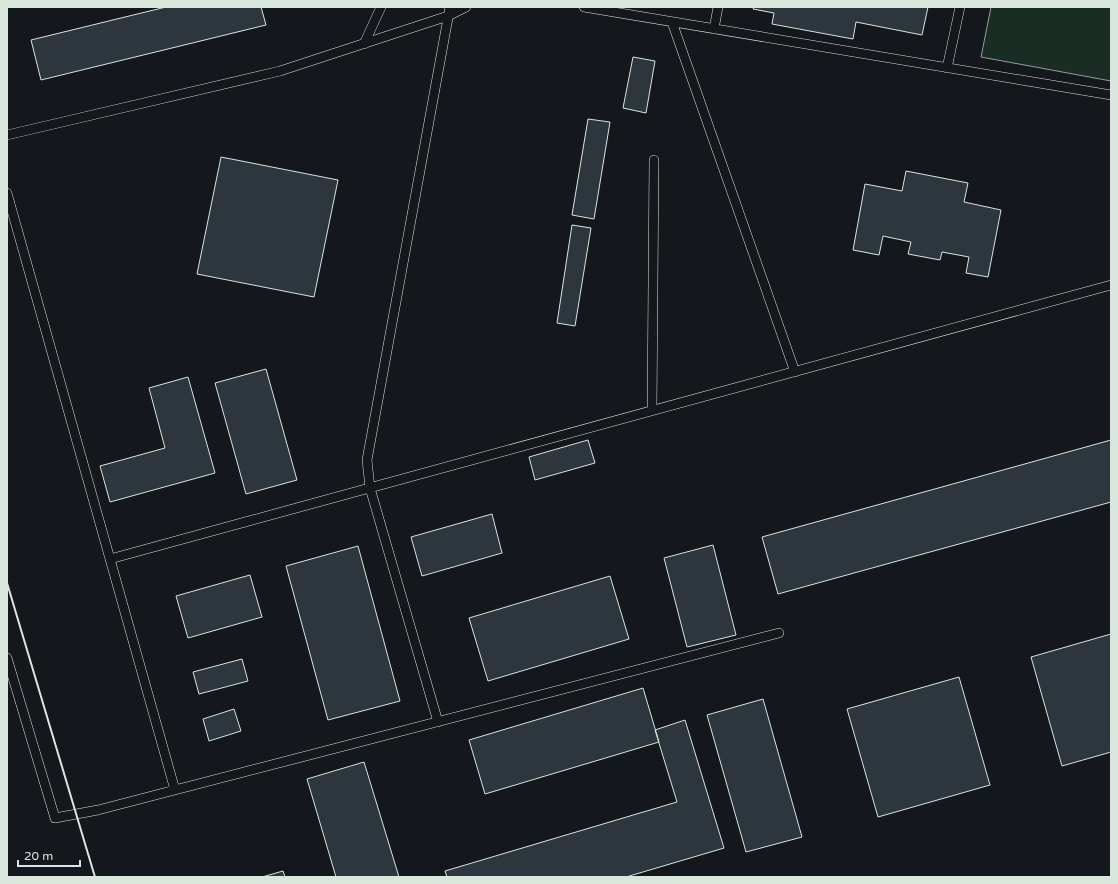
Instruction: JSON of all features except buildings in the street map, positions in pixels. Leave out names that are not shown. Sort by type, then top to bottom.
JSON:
[{"type":"lane","points":[[364,44],[381,7]]},
{"type":"lane","points":[[7,134],[280,71],[364,44],[449,11],[466,7]]},
{"type":"lane","points":[[584,7],[1111,95]]},
{"type":"lane","points":[[714,29],[718,7]]},
{"type":"lane","points":[[947,68],[960,7]]},
{"type":"lane","points":[[438,722],[370,488],[367,460],[449,11]]},
{"type":"lane","points":[[672,22],[795,372]]},
{"type":"lane","points":[[652,410],[654,160]]},
{"type":"lane","points":[[7,193],[175,790]]},
{"type":"lane","points":[[110,559],[1111,285]]},
{"type":"lane","points":[[7,658],[55,818],[98,810],[779,633]]},
{"type":"green space","points":[[991,7],[1111,7],[1111,81],[981,57]]},
{"type":"wall","points":[[7,583],[95,877]]}]
